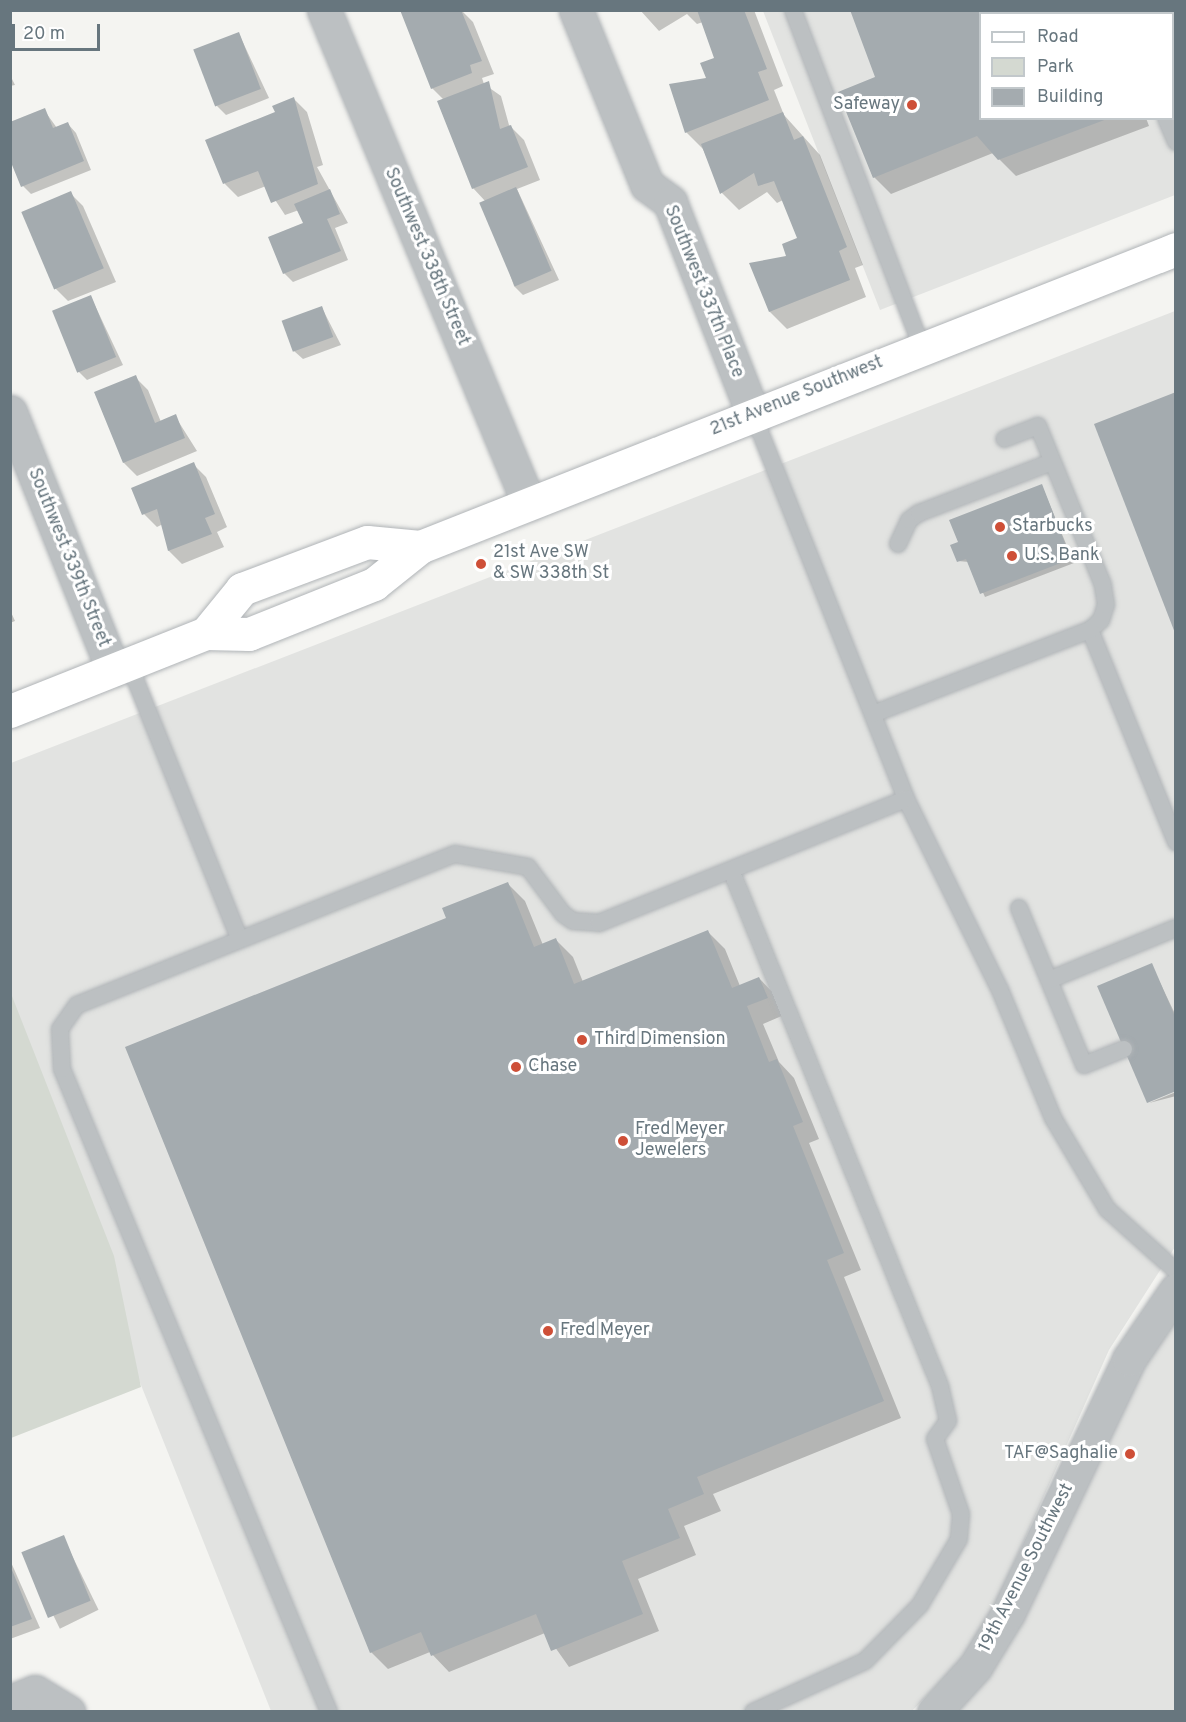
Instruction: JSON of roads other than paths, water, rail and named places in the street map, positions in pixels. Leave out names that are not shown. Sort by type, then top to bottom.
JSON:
[{"type":"main road","name":"21st Avenue Southwest","points":[[10,711],[206,633],[249,634],[363,588],[420,547],[922,347],[1176,249]]},
{"type":"main road","name":"21st Avenue Southwest","points":[[206,633],[242,589],[366,542],[420,547]]},
{"type":"street","name":"Southwest 338th Street","points":[[324,10],[529,504]]},
{"type":"street","name":"Southwest 337th Place","points":[[576,10],[647,185],[670,202],[753,414]]},
{"type":"street","name":"Southwest 339th Street","points":[[10,412],[121,667]]},
{"type":"street","name":"19th Avenue Southwest","points":[[934,1712],[975,1667],[1008,1613],[1129,1359],[1176,1290]]},
{"type":"street","points":[[10,1702],[35,1692],[68,1712]]},
{"type":"lane","points":[[793,10],[922,347]]},
{"type":"lane","points":[[1167,120],[1176,142]]},
{"type":"lane","points":[[753,414],[906,799],[1080,1171],[1117,1222],[1176,1271]]},
{"type":"lane","points":[[873,714],[1090,630],[1106,605],[1103,585],[1038,426],[1004,439]]},
{"type":"lane","points":[[898,544],[909,520],[919,513],[1052,462]]},
{"type":"lane","points":[[1090,630],[1176,842]]},
{"type":"lane","points":[[121,667],[240,940]]},
{"type":"lane","points":[[329,1711],[62,1069],[60,1029],[77,1005],[455,854],[528,867],[552,904],[585,923],[599,923],[906,799]]},
{"type":"lane","points":[[731,870],[940,1386],[948,1420],[935,1439],[961,1514],[959,1539],[920,1605],[865,1661],[753,1712]]},
{"type":"lane","points":[[1019,909],[1084,1065],[1124,1049]]},
{"type":"lane","points":[[1049,980],[1176,928]]},
{"type":"place","name":"Safeway","points":[[912,105]]},
{"type":"place","name":"Starbucks","points":[[1000,527]]},
{"type":"place","name":"U.S. Bank","points":[[1012,556]]},
{"type":"place","name":"21st Ave SW & SW 338th St","points":[[481,564]]},
{"type":"place","name":"Third Dimension","points":[[582,1040]]},
{"type":"place","name":"Chase","points":[[516,1067]]},
{"type":"place","name":"Fred Meyer Jewelers","points":[[623,1141]]},
{"type":"place","name":"Fred Meyer","points":[[548,1331]]},
{"type":"place","name":"TAF@Saghalie","points":[[1130,1454]]}]
